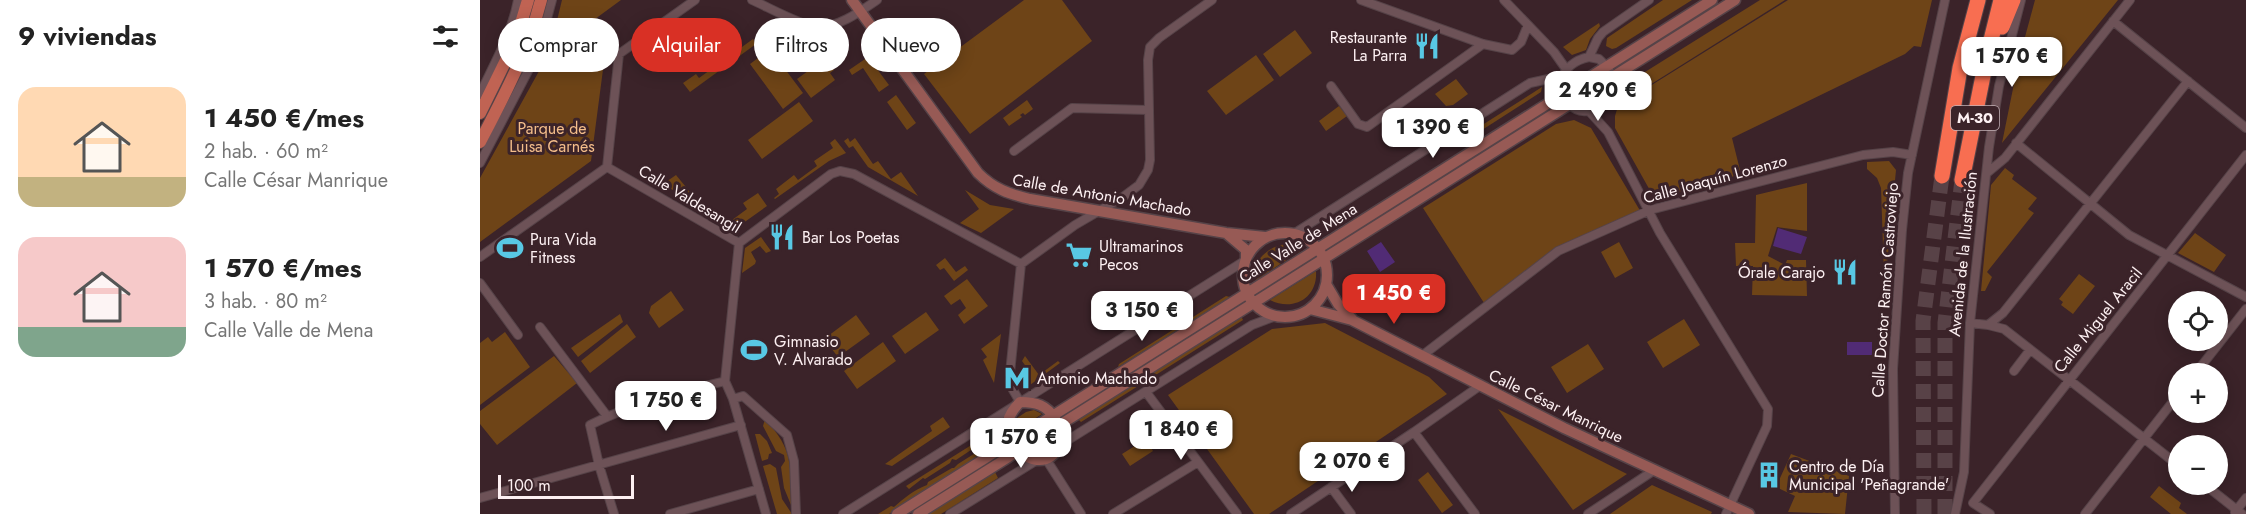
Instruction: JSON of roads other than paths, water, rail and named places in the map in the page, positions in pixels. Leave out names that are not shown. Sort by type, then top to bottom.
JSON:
[{"type":"highway","points":[[1960,68],[1970,0]]},
{"type":"highway","name":"M-30","points":[[1942,176],[1960,68],[1978,0]]},
{"type":"highway","name":"M-30","points":[[1962,180],[1987,56],[2001,0]]},
{"type":"highway","points":[[1987,56],[2006,20],[2013,0]]},
{"type":"main road","points":[[480,113],[516,40],[528,0]]},
{"type":"main road","points":[[480,142],[520,63],[541,0]]},
{"type":"main road","name":"Calle de Antonio Machado","points":[[852,0],[978,173],[989,185],[1002,192],[1030,199],[1226,233],[1265,237],[1295,233]]},
{"type":"main road","name":"Calle Valle de Mena","points":[[897,514],[1012,441],[1056,420],[1254,303],[1321,254],[1566,99],[1607,66],[1712,0]]},
{"type":"main road","name":"Calle Valle de Mena","points":[[1566,99],[1613,77],[1735,0]]},
{"type":"main road","points":[[1226,233],[1246,250],[1243,280],[1254,303],[1265,312],[1276,316],[1290,316],[1310,309],[1321,296],[1326,284],[1326,267],[1321,254],[1308,239],[1295,233]]},
{"type":"main road","points":[[1246,260],[1251,250],[1265,237]]},
{"type":"main road","name":"Calle Valle de Mena","points":[[918,514],[1020,451],[1056,420],[1247,292],[1321,254]]},
{"type":"main road","name":"Calle César Manrique","points":[[1326,284],[1338,304],[1352,320]]},
{"type":"main road","name":"Calle César Manrique","points":[[1310,309],[1352,320],[1728,510],[1749,514]]},
{"type":"main road","points":[[1020,402],[1041,405],[1056,420],[1062,434],[1059,445],[1042,459],[1027,456],[1012,441],[1008,423],[1011,414],[1020,402]]},
{"type":"street","points":[[480,94],[502,48],[518,0]]},
{"type":"street","points":[[480,163],[538,52],[552,0]]},
{"type":"street","points":[[480,257],[607,167],[619,54],[695,0]]},
{"type":"street","points":[[752,0],[816,27],[831,26],[860,12],[877,0]]},
{"type":"street","points":[[1020,402],[1009,383],[1021,264],[1074,225],[1123,197],[1139,185],[1148,170],[1150,160],[1148,60],[1150,47],[1212,0]]},
{"type":"street","points":[[1361,0],[1483,44],[1512,50],[1521,42],[1528,25]]},
{"type":"street","points":[[1504,0],[1554,52],[1567,70],[1559,83],[1566,99],[1576,108],[1588,110],[1603,106]]},
{"type":"street","points":[[1608,132],[1603,106],[1612,90],[1613,77],[1607,66],[1599,59],[1589,57],[1603,32],[1649,0]]},
{"type":"street","name":"Calle Doctor Ramón Castroviejo","points":[[1895,514],[1893,369],[1901,236],[1912,155],[1945,0]]},
{"type":"street","name":"Avenida de la Ilustración","points":[[1955,514],[1964,472],[1970,323],[1989,147],[1999,86],[2021,0]]},
{"type":"street","points":[[1987,173],[2005,158],[2130,0]]},
{"type":"street","points":[[2113,21],[2246,128]]},
{"type":"street","points":[[1331,86],[1358,124],[1367,127],[1483,44]]},
{"type":"street","name":"Calle Valle de Mena","points":[[1295,233],[1530,83],[1567,70],[1580,58],[1589,57]]},
{"type":"street","points":[[1988,325],[2003,313],[2188,81]]},
{"type":"street","points":[[1014,151],[1072,108],[1148,110]]},
{"type":"street","points":[[1588,110],[1608,132],[1660,233],[1768,409],[1767,426],[1728,510]]},
{"type":"street","points":[[2016,143],[2129,235],[2246,297]]},
{"type":"street","points":[[1989,147],[1992,155],[2005,158]]},
{"type":"street","name":"Calle Joaquín Lorenzo","points":[[1423,355],[1558,252],[1650,210],[1863,155],[1893,152],[1912,155]]},
{"type":"street","name":"Calle Miguel Aracil","points":[[1990,514],[1973,504],[2246,155]]},
{"type":"street","name":"Calle Valdesangil","points":[[607,167],[739,243],[725,381]]},
{"type":"street","points":[[739,243],[831,174],[840,171],[854,174],[1021,264]]},
{"type":"street","name":"Calle Valle de Mena","points":[[843,514],[1246,260]]},
{"type":"street","points":[[480,283],[518,335]]},
{"type":"street","points":[[2204,363],[2246,309]]},
{"type":"street","points":[[1059,445],[1252,325],[1276,316]]},
{"type":"street","points":[[1970,323],[2004,329],[2168,458]]},
{"type":"street","points":[[540,327],[607,416]]},
{"type":"street","points":[[2014,371],[2030,350]]},
{"type":"street","points":[[614,514],[590,425],[607,416],[653,399],[725,381],[733,399],[766,514]]},
{"type":"street","points":[[1291,514],[1480,386]]},
{"type":"street","points":[[1146,392],[1237,514]]},
{"type":"street","points":[[733,399],[743,396],[787,435],[795,468],[796,514]]},
{"type":"street","points":[[2085,514],[2168,408]]},
{"type":"street","points":[[480,498],[741,425]]},
{"type":"street","points":[[1414,432],[1475,514]]},
{"type":"street","points":[[950,514],[1042,459],[1081,514]]},
{"type":"street","points":[[1113,514],[1198,462]]},
{"type":"street","points":[[1588,514],[1653,471]]},
{"type":"street","points":[[1331,487],[1351,514]]},
{"type":"street","points":[[670,514],[759,489]]},
{"type":"street","points":[[2217,495],[2238,513],[2246,498]]},
{"type":"tunnel","points":[[1924,514],[1923,321],[1942,176]]},
{"type":"tunnel","points":[[1945,514],[1945,323],[1962,180]]},
{"type":"place","name":"Restaurante La Parra","points":[[1427,46]]},
{"type":"place","name":"Bar Los Poetas","points":[[782,237]]},
{"type":"place","name":"Pura Vida Fitness","points":[[510,248]]},
{"type":"place","name":"Ultramarinos Pecos","points":[[1079,255]]},
{"type":"place","name":"Órale Carajo","points":[[1845,272]]},
{"type":"place","name":"Gimnasio V. Alvarado","points":[[754,350]]},
{"type":"place","name":"Antonio Machado","points":[[1017,378]]},
{"type":"place","name":"Centro de Día Municipal 'Peñagrande'","points":[[1769,475]]},
{"type":"park label","name":"Parque de Luisa Carnés","points":[[552,137]]}]
